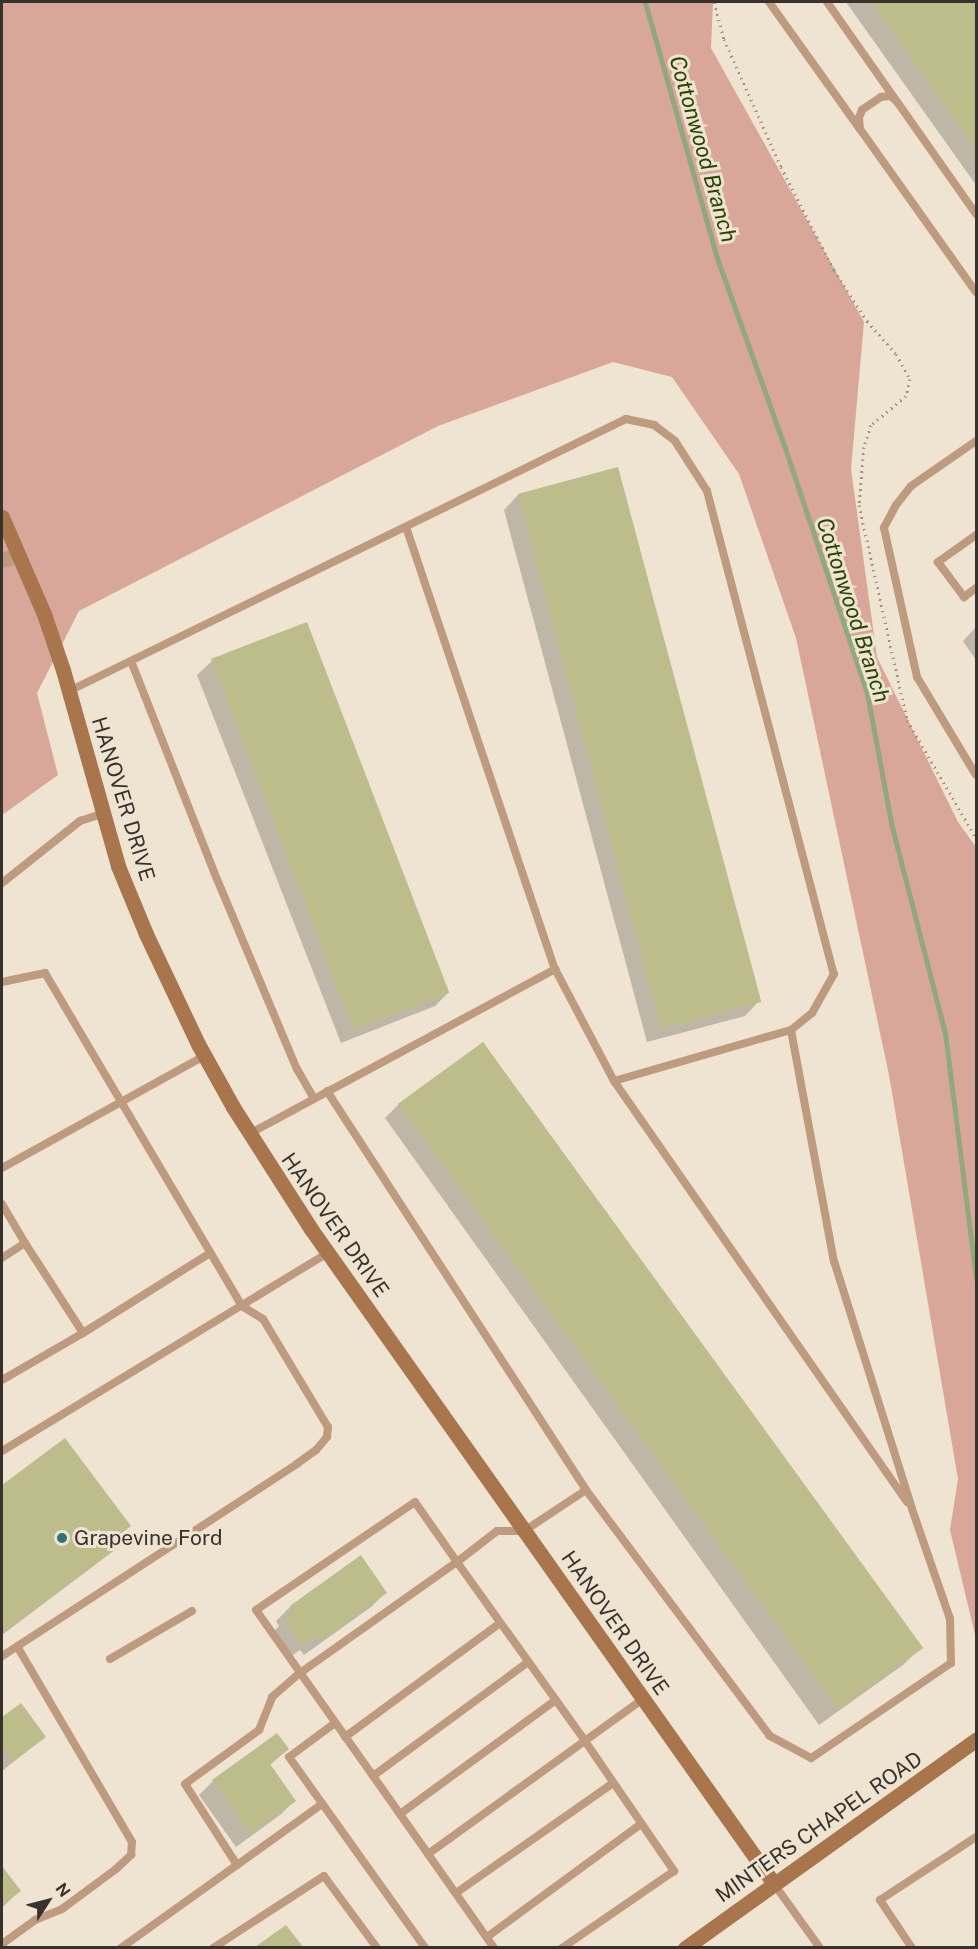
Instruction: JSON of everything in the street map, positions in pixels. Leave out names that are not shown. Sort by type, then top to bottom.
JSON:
[{"type":"street","name":"HANOVER DRIVE","points":[[2,518],[44,614],[69,692],[118,866],[146,934],[204,1056],[249,1134],[328,1253],[774,1884]]},
{"type":"street","points":[[2,560],[17,555]]},
{"type":"street","name":"MINTERS CHAPEL ROAD","points":[[685,1947],[976,1740]]},
{"type":"lane","points":[[769,2],[976,292]]},
{"type":"lane","points":[[827,2],[976,214]]},
{"type":"lane","points":[[860,129],[859,118],[862,110],[870,102],[891,96],[898,103]]},
{"type":"lane","points":[[69,692],[626,419],[654,425],[675,441],[707,491],[834,974],[812,1014],[791,1030],[614,1081]]},
{"type":"lane","points":[[976,441],[911,486],[896,505],[884,528],[917,677],[976,775]]},
{"type":"lane","points":[[406,527],[555,969],[614,1081],[912,1509]]},
{"type":"lane","points":[[976,535],[938,562],[964,597],[976,588]]},
{"type":"lane","points":[[131,661],[214,872],[297,1069],[314,1098]]},
{"type":"lane","points":[[2,884],[80,821],[102,814]]},
{"type":"lane","points":[[249,1134],[555,969]]},
{"type":"lane","points":[[2,982],[45,973],[119,1102],[242,1306],[263,1319],[328,1427],[327,1437],[316,1450],[297,1464],[2,1656]]},
{"type":"lane","points":[[327,1091],[586,1490],[770,1736],[811,1758],[951,1663],[950,1619],[912,1509],[834,1260],[791,1030]]},
{"type":"lane","points":[[2,1168],[204,1056]]},
{"type":"lane","points":[[2,1204],[83,1333]]},
{"type":"lane","points":[[2,1258],[25,1244]]},
{"type":"lane","points":[[2,1380],[83,1333],[210,1253]]},
{"type":"lane","points":[[2,1451],[328,1253]]},
{"type":"lane","points":[[237,1865],[185,1784],[259,1730],[272,1697],[300,1673],[497,1531],[524,1531],[586,1490]]},
{"type":"lane","points":[[494,1947],[256,1610],[415,1502],[585,1741],[674,1871],[562,1947]]},
{"type":"lane","points":[[110,1659],[192,1611]]},
{"type":"lane","points":[[345,1737],[500,1623]]},
{"type":"lane","points":[[2,1944],[35,1920],[62,1910],[116,1869],[131,1855],[132,1842],[17,1646]]},
{"type":"lane","points":[[373,1776],[528,1662]]},
{"type":"lane","points":[[400,1814],[556,1700]]},
{"type":"lane","points":[[428,1854],[643,1700]]},
{"type":"lane","points":[[335,1723],[289,1757],[425,1947]]},
{"type":"lane","points":[[456,1893],[614,1783]]},
{"type":"lane","points":[[121,1947],[322,1804]]},
{"type":"lane","points":[[487,1937],[641,1824]]},
{"type":"lane","points":[[912,1947],[880,1900],[976,1837]]},
{"type":"lane","points":[[213,1947],[324,1876],[377,1947]]},
{"type":"lane","points":[[774,1884],[820,1947]]},
{"type":"path","points":[[714,2],[724,39],[781,167],[834,270],[867,321],[896,354],[909,380],[906,396],[871,425],[864,447],[859,505],[907,720],[976,838]]},
{"type":"shaded area","points":[[2,2],[713,2],[711,48],[864,322],[851,469],[877,657],[958,822],[976,847],[976,1639],[950,1530],[958,1479],[889,1075],[796,638],[739,474],[672,377],[613,362],[438,426],[79,611],[37,693],[58,775],[2,815]]},
{"type":"building","points":[[871,2],[976,2],[976,150]]},
{"type":"building","points":[[618,467],[761,1002],[661,1029],[518,494]]},
{"type":"building","points":[[307,622],[449,993],[353,1030],[211,659]]},
{"type":"building","points":[[483,1042],[923,1648],[838,1710],[398,1104]]},
{"type":"building","name":"Grapevine Ford","points":[[65,1438],[131,1526],[119,1535],[125,1542],[2,1634],[2,1485]]},
{"type":"building","points":[[361,1555],[387,1593],[319,1641],[315,1636],[302,1646],[284,1619],[294,1612],[290,1606]]},
{"type":"building","points":[[21,1703],[46,1737],[13,1762],[2,1747],[2,1717]]},
{"type":"building","points":[[277,1733],[289,1749],[270,1764],[296,1801],[251,1834],[212,1780]]},
{"type":"building","points":[[2,1866],[21,1891],[2,1905]]},
{"type":"building","points":[[286,1925],[303,1947],[255,1947]]},
{"type":"waterway","name":"Cottonwood Branch","points":[[645,2],[717,258],[786,451],[867,693],[891,823],[945,1033],[976,1279]]},
{"type":"place","name":"Grapevine Ford","points":[[62,1538]]}]
